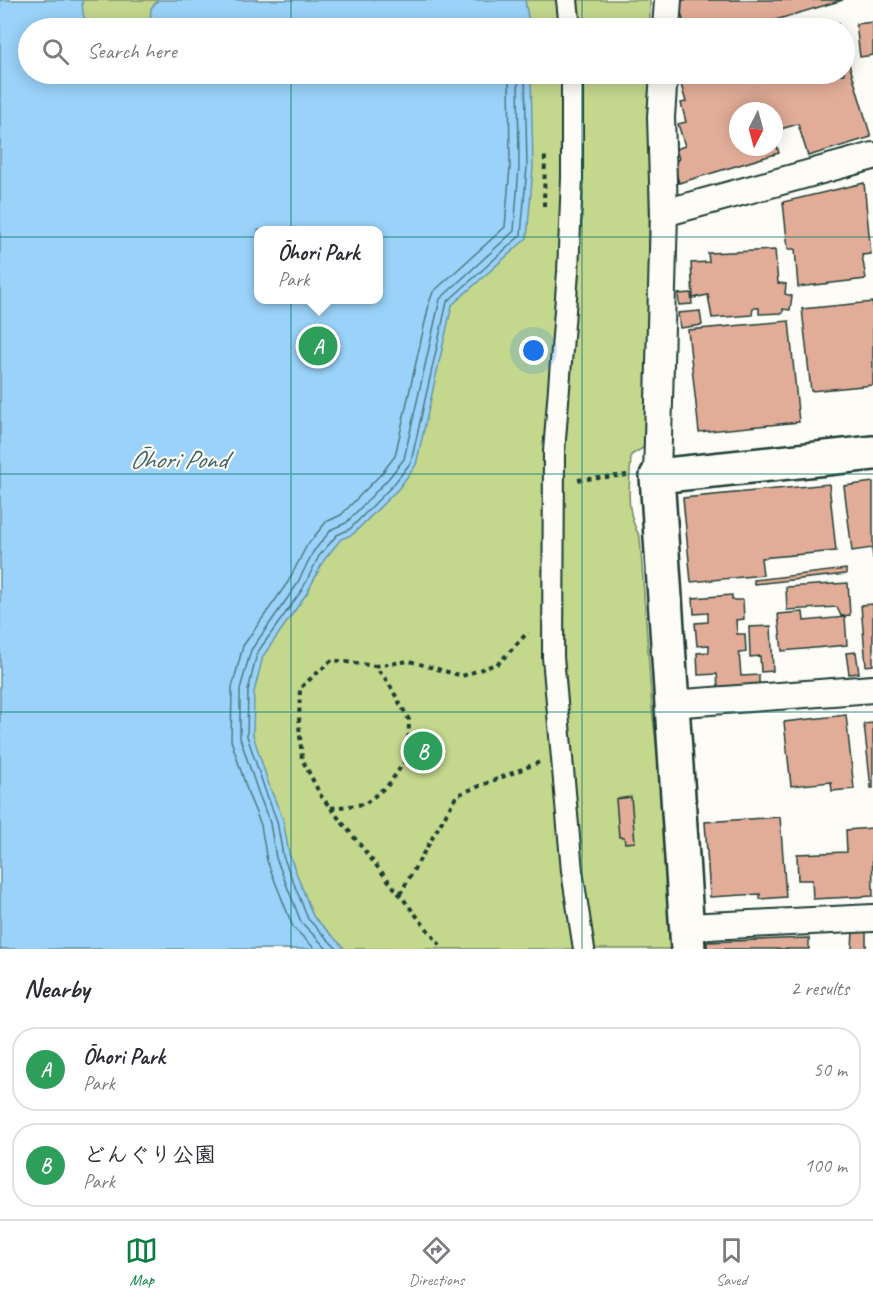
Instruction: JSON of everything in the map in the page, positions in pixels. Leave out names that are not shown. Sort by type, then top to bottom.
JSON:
[{"type":"street","points":[[567,0],[569,18]]},
{"type":"street","points":[[667,18],[668,0]]},
{"type":"street","points":[[572,84],[572,178],[568,272],[554,452],[554,657],[572,871],[584,949]]},
{"type":"street","points":[[663,84],[661,117],[664,213],[657,474],[687,938],[873,918]]},
{"type":"street","points":[[664,213],[873,156]]},
{"type":"street","points":[[657,474],[873,453]]},
{"type":"street","points":[[671,704],[873,689]]},
{"type":"path","points":[[574,470],[574,480],[657,474]]},
{"type":"path","points":[[443,949],[321,796],[302,759],[299,724],[300,688],[332,660],[375,666],[409,662],[462,676],[500,663],[531,629]]},
{"type":"path","points":[[331,808],[365,804],[388,785],[408,757],[409,720],[388,681],[375,666]]},
{"type":"path","points":[[400,894],[457,795],[540,762]]},
{"type":"green space","points":[[0,0],[650,0],[650,18],[18,18],[18,84],[650,84],[648,445],[631,455],[629,497],[632,517],[640,537],[652,708],[680,949],[0,949]]},
{"type":"water","name":"Ōhori Pond","points":[[0,0],[82,0],[85,18],[18,18],[18,84],[531,84],[533,168],[527,238],[452,305],[416,465],[399,488],[353,534],[341,539],[324,560],[307,593],[263,656],[254,692],[253,735],[270,788],[283,819],[289,854],[313,916],[345,949],[0,949]]},
{"type":"water","points":[[158,0],[525,0],[528,18],[150,18],[151,8]]},
{"type":"building","points":[[678,0],[843,0],[782,18],[682,18]]},
{"type":"building","points":[[873,22],[873,55],[860,57],[856,24]]},
{"type":"building","points":[[681,84],[855,84],[871,137],[808,156],[798,124],[783,128],[783,102],[729,102],[729,156],[769,156],[679,183],[673,162],[679,159],[676,149],[685,146],[678,124],[686,122],[681,103],[686,102]]},
{"type":"building","points":[[864,183],[871,254],[862,255],[866,279],[798,287],[795,249],[788,249],[783,202]]},
{"type":"building","points":[[775,250],[778,283],[786,284],[785,294],[792,296],[790,310],[783,309],[783,313],[759,314],[759,308],[753,308],[752,315],[712,318],[708,295],[693,298],[691,263],[709,262],[708,253]]},
{"type":"building","points":[[691,293],[692,304],[679,305],[678,294]]},
{"type":"building","points":[[873,302],[873,385],[811,391],[802,309]]},
{"type":"building","points":[[700,311],[702,325],[680,328],[678,313]]},
{"type":"building","points":[[789,321],[799,422],[699,432],[688,330]]},
{"type":"building","points":[[873,482],[873,559],[872,548],[852,551],[844,486]]},
{"type":"building","points":[[829,484],[836,551],[761,558],[763,575],[691,582],[683,498]]},
{"type":"building","points":[[846,569],[846,574],[754,584],[754,580]]},
{"type":"building","points":[[848,583],[850,615],[841,616],[837,607],[787,610],[786,587]]},
{"type":"building","points":[[732,595],[732,600],[743,600],[744,619],[736,620],[737,634],[745,634],[746,652],[739,653],[741,676],[759,675],[759,685],[718,688],[717,674],[698,675],[697,653],[709,652],[709,645],[697,646],[695,623],[708,622],[708,613],[694,614],[693,598]]},
{"type":"building","points":[[873,604],[873,665],[866,666],[861,605]]},
{"type":"building","points":[[803,612],[804,621],[845,617],[847,645],[782,651],[778,614]]},
{"type":"building","points":[[771,626],[773,671],[761,672],[760,656],[750,657],[749,627]]},
{"type":"building","points":[[856,652],[859,673],[849,674],[846,653]]},
{"type":"building","points":[[846,715],[854,789],[832,791],[831,782],[791,786],[784,722]]},
{"type":"building","points":[[873,723],[873,788],[871,788],[864,724]]},
{"type":"building","points":[[631,797],[635,842],[625,843],[624,837],[619,837],[616,799]]},
{"type":"building","points":[[780,817],[786,897],[760,899],[760,894],[710,897],[705,822]]},
{"type":"building","points":[[872,828],[873,896],[813,899],[812,880],[798,880],[797,854],[847,852],[846,830]]},
{"type":"building","points":[[853,931],[866,932],[866,949],[852,949]]},
{"type":"building","points":[[809,938],[809,949],[707,949],[707,942]]},
{"type":"place","name":"Ōhori Park","points":[[318,346]]},
{"type":"place","name":"どんぐり公園","points":[[423,751]]}]
